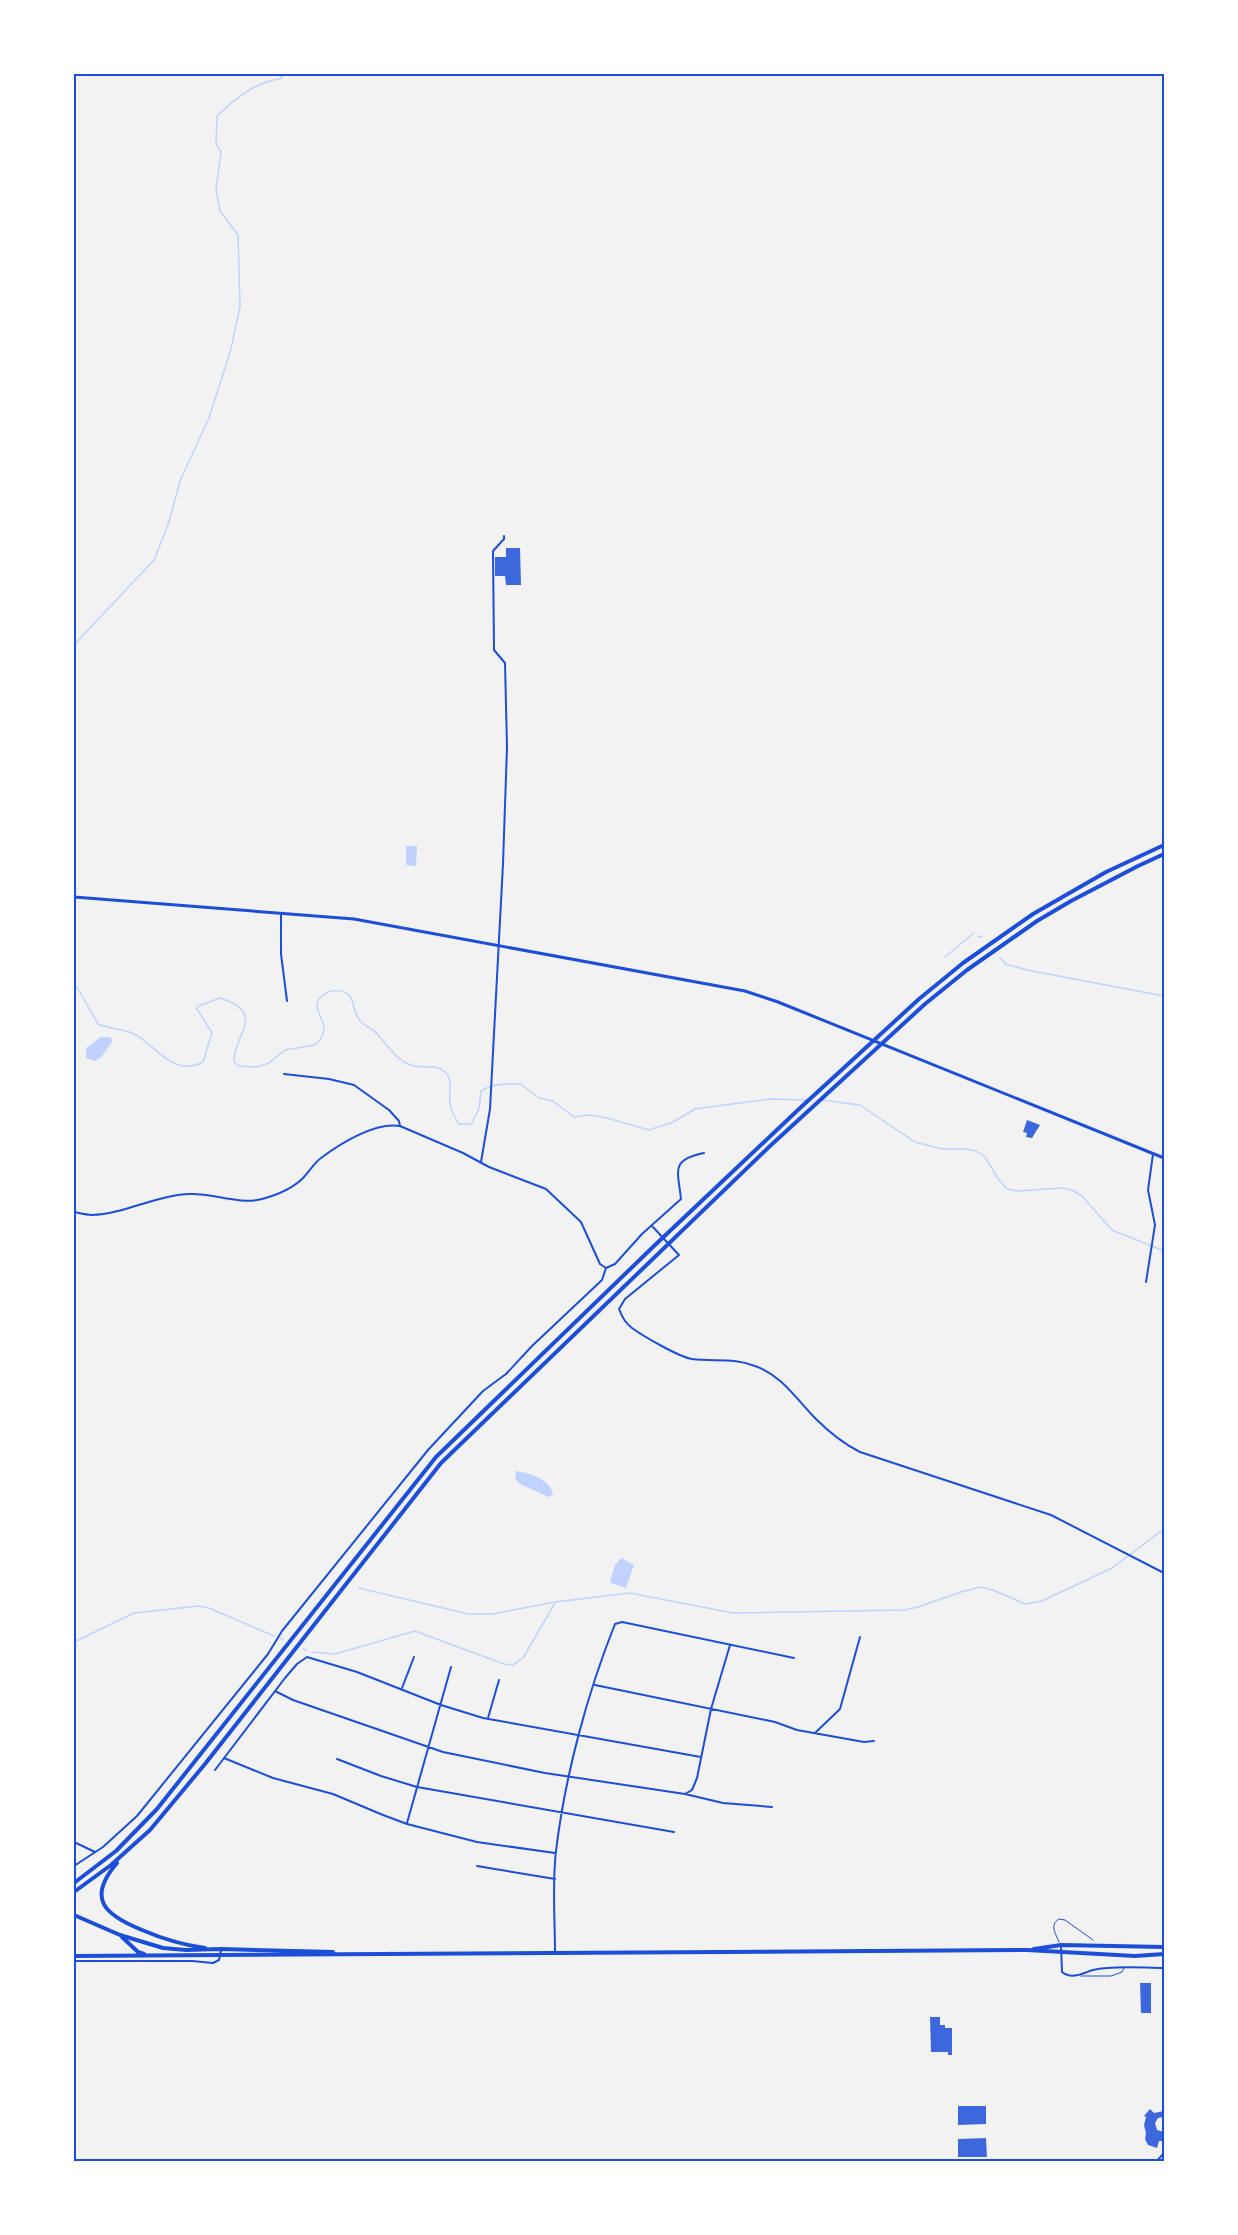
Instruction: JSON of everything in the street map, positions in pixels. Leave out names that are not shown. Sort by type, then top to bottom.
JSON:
[{"type":"main road","points":[[74,1883],[116,1851],[157,1809],[436,1457],[654,1246],[889,1026],[963,963],[1033,914],[1106,872],[1164,845]]},
{"type":"main road","points":[[221,1949],[179,1944],[161,1939],[122,1922],[108,1912],[102,1902],[102,1887],[105,1878],[184,1789],[441,1463],[807,1112],[967,970],[1036,921],[1164,854]]},
{"type":"main road","points":[[74,1892],[125,1854]]},
{"type":"main road","points":[[74,1915],[120,1935],[163,1948],[366,1954]]},
{"type":"main road","points":[[120,1935],[138,1952],[157,1956]]},
{"type":"main road","points":[[1028,1950],[1061,1946],[1164,1947]]},
{"type":"main road","points":[[74,1956],[1028,1950],[1135,1956],[1164,1954]]},
{"type":"street","points":[[481,1162],[491,1091],[506,804],[506,672],[505,663],[494,650],[492,568],[493,551],[504,536]]},
{"type":"street","points":[[74,897],[354,919],[739,989],[763,996],[1164,1158]]},
{"type":"street","points":[[282,912],[281,954],[286,1001]]},
{"type":"street","points":[[284,1074],[329,1079],[354,1085],[389,1110],[399,1121],[400,1126]]},
{"type":"street","points":[[74,1212],[92,1215],[169,1195],[261,1199],[289,1189],[301,1180],[320,1159],[378,1126],[390,1124],[400,1126],[489,1167],[546,1189],[581,1222],[600,1264],[606,1268]]},
{"type":"street","points":[[74,1866],[127,1826],[153,1798],[268,1654],[282,1631],[414,1467],[483,1391],[506,1374],[532,1346],[602,1280],[606,1268],[615,1264],[642,1234],[681,1199],[678,1170],[680,1163],[686,1156],[704,1153]]},
{"type":"street","points":[[1146,1282],[1154,1238],[1154,1213],[1148,1190],[1153,1154]]},
{"type":"street","points":[[652,1226],[679,1255],[624,1299],[619,1309],[622,1318],[631,1327],[684,1357],[742,1362],[776,1376],[825,1427],[860,1452],[1051,1515],[1164,1573]]},
{"type":"street","points":[[555,1952],[555,1853],[562,1814],[578,1735],[615,1624],[622,1622],[794,1658]]},
{"type":"street","points":[[814,1733],[840,1709],[860,1637]]},
{"type":"street","points":[[685,1794],[695,1785],[711,1709],[730,1645]]},
{"type":"street","points":[[215,1770],[275,1691],[297,1664],[307,1657],[340,1666],[441,1705],[488,1719],[701,1756]]},
{"type":"street","points":[[402,1689],[414,1658]]},
{"type":"street","points":[[407,1824],[451,1667]]},
{"type":"street","points":[[488,1719],[499,1680]]},
{"type":"street","points":[[594,1685],[775,1722],[814,1733],[864,1742],[874,1741]]},
{"type":"street","points":[[275,1691],[293,1700],[428,1747],[498,1764],[685,1794],[715,1802],[772,1807]]},
{"type":"street","points":[[224,1758],[273,1778],[333,1794],[407,1824],[477,1842],[555,1853]]},
{"type":"street","points":[[337,1759],[417,1787],[674,1832]]},
{"type":"street","points":[[74,1842],[95,1852]]},
{"type":"street","points":[[477,1866],[555,1879]]},
{"type":"street","points":[[1061,1946],[1064,1974],[1078,1976],[1096,1970],[1164,1968]]},
{"type":"street","points":[[74,1961],[213,1963],[220,1956],[221,1949]]},
{"type":"street","points":[[1156,2162],[1164,2153]]},
{"type":"lane","points":[[1061,1946],[1053,1928],[1054,1923],[1059,1919],[1065,1920],[1093,1940]]},
{"type":"lane","points":[[1078,1976],[1115,1975],[1122,1972],[1124,1968]]},
{"type":"water","points":[[406,846],[417,846],[416,866],[406,865]]},
{"type":"water","points":[[101,1037],[110,1037],[113,1041],[95,1061],[86,1058],[86,1048]]},
{"type":"water","points":[[516,1471],[533,1475],[544,1481],[553,1495],[548,1497],[520,1484],[515,1479]]},
{"type":"water","points":[[621,1558],[634,1565],[626,1588],[610,1581],[615,1565]]},
{"type":"building","points":[[506,548],[520,548],[521,585],[506,585],[505,576],[495,576],[495,557],[506,557]]},
{"type":"building","points":[[1027,1120],[1040,1125],[1032,1138],[1026,1137],[1027,1133],[1023,1132]]},
{"type":"building","points":[[1140,1983],[1151,1983],[1151,2013],[1141,2013]]},
{"type":"building","points":[[930,2017],[940,2017],[940,2025],[952,2028],[952,2055],[948,2055],[948,2052],[931,2052]]},
{"type":"building","points":[[958,2106],[986,2106],[986,2124],[958,2125]]},
{"type":"building","points":[[1150,2109],[1154,2113],[1164,2111],[1164,2117],[1158,2118],[1155,2123],[1157,2130],[1164,2132],[1164,2141],[1159,2141],[1157,2148],[1148,2145],[1145,2139],[1146,2117],[1144,2116]]},
{"type":"building","points":[[986,2138],[987,2157],[958,2157],[958,2139]]},
{"type":"waterway","points":[[74,645],[154,560],[168,525],[180,481],[209,418],[231,349],[240,306],[238,235],[220,211],[216,190],[221,152],[216,144],[217,116],[246,92],[280,79],[283,74]]},
{"type":"waterway","points":[[945,957],[974,933]]},
{"type":"waterway","points":[[978,937],[982,936]]},
{"type":"waterway","points":[[1000,958],[1006,964],[1027,970],[1164,996]]},
{"type":"waterway","points":[[74,985],[98,1024],[134,1034],[166,1058],[183,1066],[203,1062],[212,1033],[197,1009],[198,1006],[220,998],[234,1004],[242,1011],[245,1026],[235,1052],[234,1062],[239,1066],[257,1067],[269,1063],[285,1050],[315,1045],[324,1030],[317,1007],[318,1002],[329,992],[345,992],[351,998],[359,1020],[375,1032],[400,1059],[414,1066],[437,1067],[448,1075],[451,1106],[459,1124],[471,1124],[479,1109],[481,1091],[506,1084],[521,1084],[539,1098],[553,1101],[574,1117],[589,1115],[607,1118],[649,1130],[673,1122],[695,1109],[770,1099],[806,1100]]},
{"type":"waterway","points":[[822,1100],[860,1105],[915,1142],[942,1149],[976,1151],[985,1157],[1007,1189],[1018,1191],[1062,1188],[1072,1190],[1082,1196],[1112,1230],[1164,1251]]},
{"type":"waterway","points":[[359,1588],[468,1614],[493,1614],[555,1602],[630,1593],[733,1613],[904,1610],[981,1587],[1025,1604],[1042,1601],[1112,1568],[1164,1529]]},
{"type":"waterway","points":[[312,1652],[335,1654],[415,1631],[504,1664],[513,1665],[523,1658],[555,1603]]},
{"type":"waterway","points":[[74,1642],[134,1613],[199,1606],[209,1608],[274,1636]]}]
